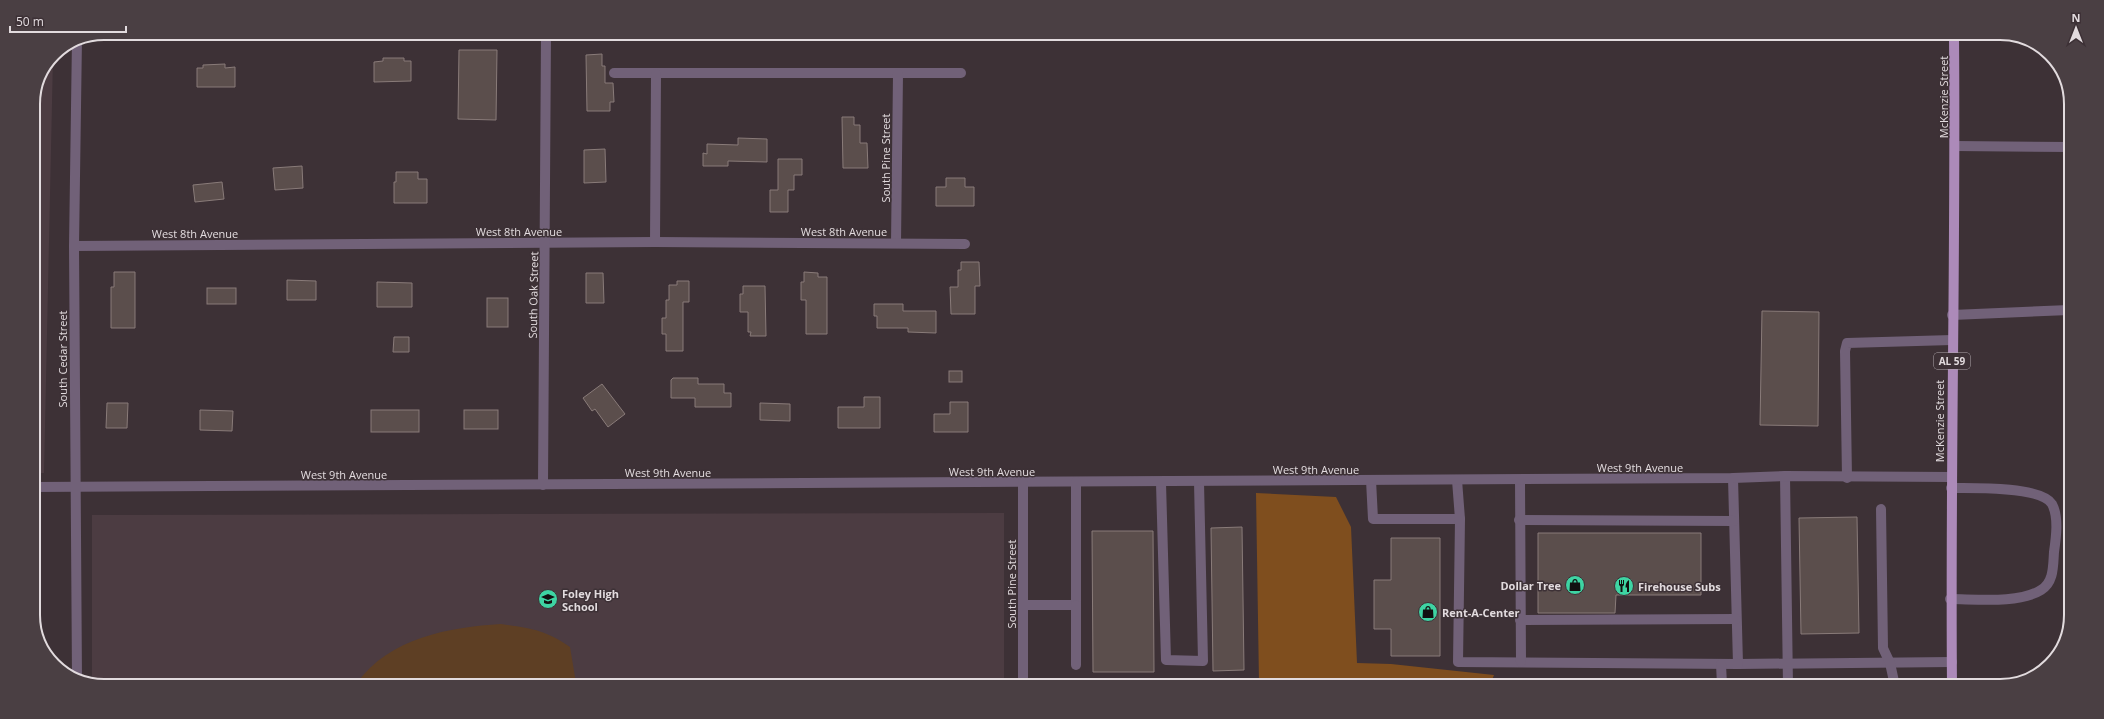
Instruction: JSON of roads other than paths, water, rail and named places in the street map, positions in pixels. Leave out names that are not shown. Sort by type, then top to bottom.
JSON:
[{"type":"main road","name":"McKenzie Street","points":[[1952,679],[1950,600],[1955,146],[1954,40]]},
{"type":"street","name":"South Oak Street","points":[[543,485],[546,40]]},
{"type":"street","name":"South Cedar Street","points":[[77,46],[74,246],[77,672]]},
{"type":"street","points":[[614,73],[961,73]]},
{"type":"street","points":[[655,242],[656,74]]},
{"type":"street","name":"South Pine Street","points":[[896,243],[898,74]]},
{"type":"street","points":[[1955,146],[2064,147]]},
{"type":"street","name":"West 8th Avenue","points":[[74,246],[545,242],[966,244]]},
{"type":"street","points":[[1952,315],[2064,310]]},
{"type":"street","points":[[1847,478],[1845,351],[1847,343],[1952,340]]},
{"type":"street","points":[[1785,476],[1788,679]]},
{"type":"street","name":"West 9th Avenue","points":[[40,487],[1076,482],[1161,483],[1733,478],[1785,476],[1847,478],[1951,477]]},
{"type":"street","points":[[1733,478],[1738,664]]},
{"type":"street","points":[[1372,480],[1373,519],[1460,519]]},
{"type":"street","points":[[1457,480],[1460,519],[1458,662],[1721,664],[1787,662],[1952,662]]},
{"type":"street","points":[[1520,480],[1519,520],[1521,662]]},
{"type":"street","points":[[1076,482],[1076,665]]},
{"type":"street","points":[[1161,483],[1166,660],[1203,661],[1199,482]]},
{"type":"street","name":"South Pine Street","points":[[1023,483],[1023,679]]},
{"type":"street","points":[[1950,600],[2010,598],[2028,595],[2041,590],[2048,584],[2053,574],[2056,536],[2055,511],[2051,502],[2045,498],[2013,489],[1951,488]]},
{"type":"street","points":[[1881,510],[1883,648],[1890,663],[1894,679]]},
{"type":"street","points":[[1519,520],[1734,521]]},
{"type":"street","points":[[1023,605],[1076,605]]},
{"type":"street","points":[[1520,620],[1736,618]]},
{"type":"street","points":[[1721,664],[1722,679]]},
{"type":"place","name":"Dollar Tree","points":[[1575,585]]},
{"type":"place","name":"Firehouse Subs","points":[[1624,586]]},
{"type":"place","name":"Foley High School","points":[[548,599]]},
{"type":"place","name":"Rent-A-Center","points":[[1428,612]]}]
